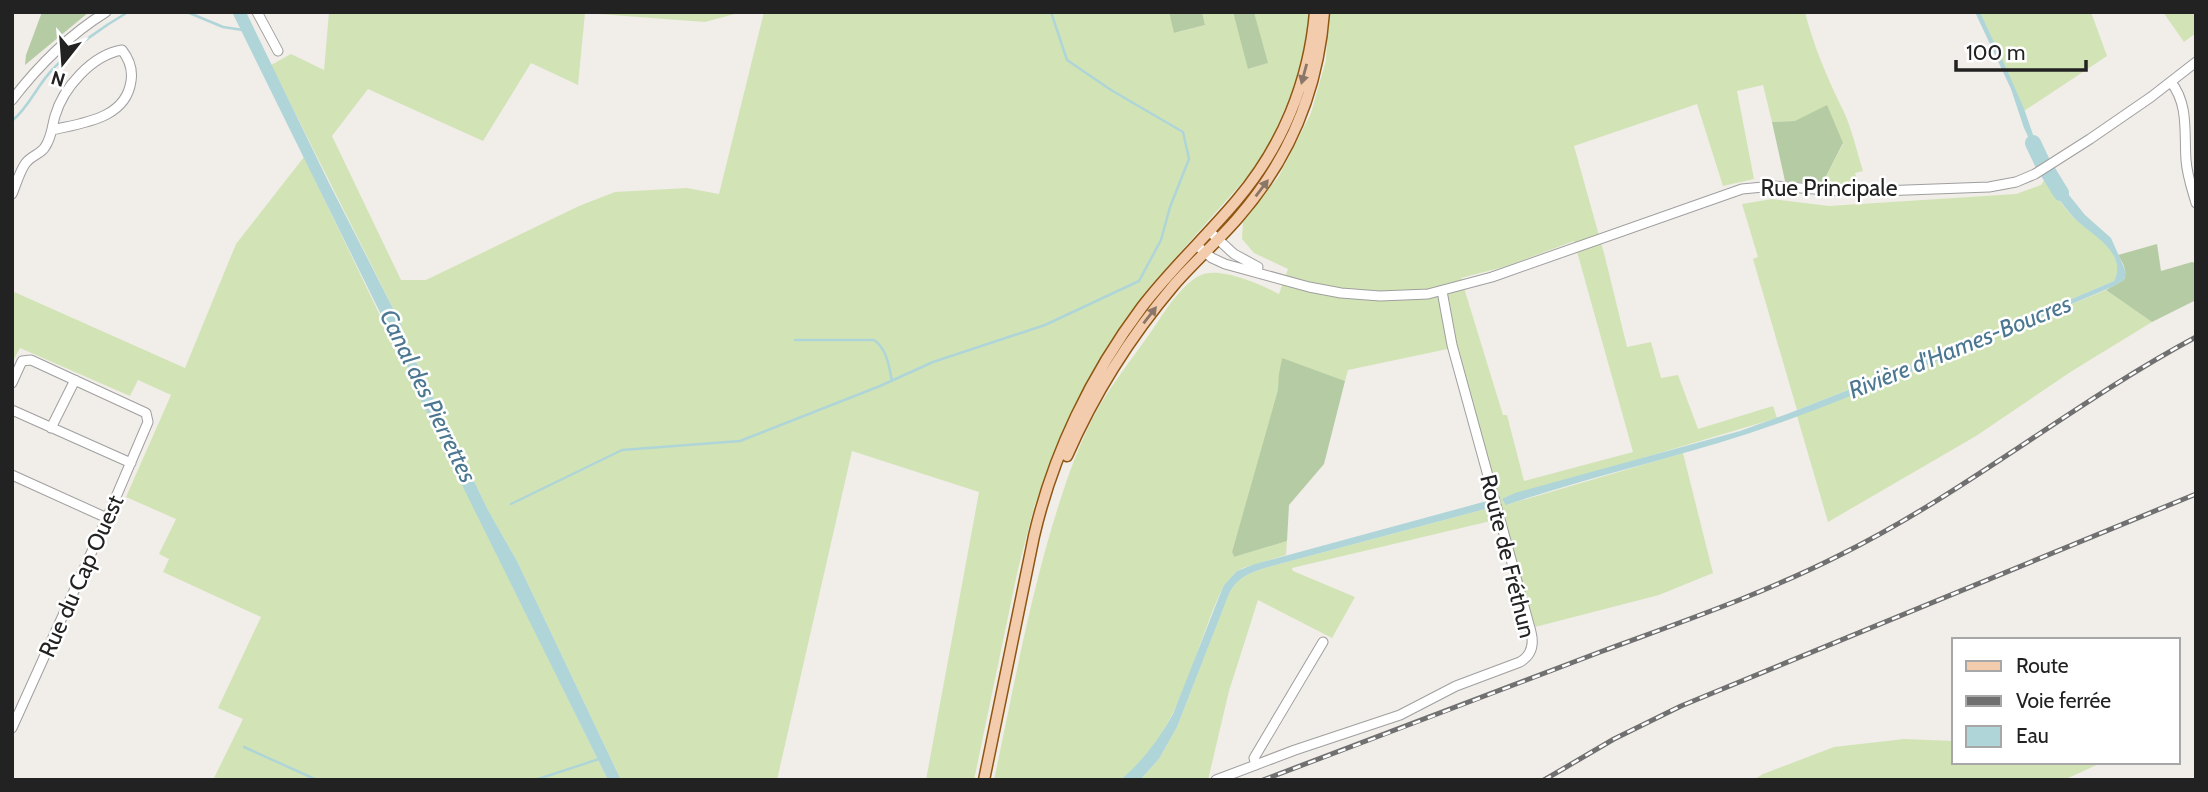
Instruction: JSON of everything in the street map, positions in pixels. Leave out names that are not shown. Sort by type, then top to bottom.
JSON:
[{"type":"main road","points":[[985,780],[1034,536],[1045,493],[1065,441],[1092,386],[1119,340],[1142,308],[1200,248],[1209,231],[1255,177],[1281,133],[1302,81],[1311,46],[1315,12]]},
{"type":"main road","points":[[1200,248],[1218,240],[1263,187],[1290,143],[1312,85],[1319,58],[1325,12]]},
{"type":"street","points":[[12,100],[56,51],[80,29],[106,12]]},
{"type":"street","points":[[257,12],[278,51]]},
{"type":"street","points":[[12,194],[24,165],[44,149],[64,93],[78,75],[112,52],[122,50],[128,58],[132,74],[130,92],[121,104],[105,116],[52,130]]},
{"type":"street","name":"Rue Principale","points":[[1288,280],[1324,290],[1364,296],[1409,296],[1442,291],[1513,270],[1742,189],[1773,186],[1839,192],[2011,184],[2052,164],[2196,62]]},
{"type":"street","points":[[2171,82],[2182,103],[2187,169],[2196,203]]},
{"type":"street","points":[[1209,231],[1248,263],[1288,280]]},
{"type":"street","points":[[1200,248],[1225,264],[1288,280]]},
{"type":"street","name":"Route de Fréthun","points":[[1216,780],[1406,712],[1456,686],[1524,660],[1532,649],[1532,638],[1452,345],[1442,291]]},
{"type":"street","points":[[12,383],[22,361],[31,360],[75,380],[51,428]]},
{"type":"street","name":"Rue du Cap Ouest","points":[[12,728],[148,422],[146,413],[75,380]]},
{"type":"street","points":[[12,410],[131,463]]},
{"type":"street","points":[[12,475],[107,518]]},
{"type":"street","points":[[1256,765],[1254,758],[1322,642]]},
{"type":"green space","points":[[42,12],[89,12],[25,65],[26,55]]},
{"type":"green space","points":[[329,12],[742,12],[705,22],[585,13],[578,85],[531,63],[483,141],[368,89],[332,136],[401,280],[426,280],[579,206],[615,192],[687,188],[719,194],[764,12],[1169,12],[1175,33],[1205,25],[1202,12],[1233,12],[1249,69],[1267,63],[1254,12],[1310,12],[1303,57],[1294,87],[1273,136],[1255,168],[1147,290],[1097,364],[1072,411],[1035,504],[1018,569],[974,780],[926,780],[979,492],[852,451],[777,780],[621,780],[517,561],[488,510],[402,333],[402,326],[271,65],[291,54],[324,70]]},
{"type":"green space","points":[[1169,12],[1202,12],[1205,25],[1174,33]]},
{"type":"green space","points":[[1233,12],[1254,12],[1268,63],[1248,69]]},
{"type":"green space","points":[[1328,12],[1805,12],[1820,59],[1853,137],[1863,171],[1855,173],[1860,186],[1822,184],[1843,144],[1795,121],[1772,122],[1763,85],[1737,91],[1754,179],[1723,186],[1697,104],[1574,146],[1627,347],[1651,342],[1661,378],[1678,375],[1698,429],[1773,406],[1777,418],[1626,463],[1506,505],[1683,453],[1713,573],[1659,595],[1535,627],[1457,347],[1348,370],[1345,381],[1282,359],[1279,390],[1232,552],[1234,557],[1287,541],[1286,555],[1243,568],[1224,585],[1173,714],[1142,760],[1120,780],[994,780],[1042,561],[1067,480],[1087,430],[1115,382],[1171,303],[1184,287],[1199,276],[1207,273],[1228,274],[1279,294],[1288,269],[1254,253],[1242,239],[1243,221],[1279,176],[1311,113],[1326,60]],"holes":[[[1574,241],[1633,452],[1524,481],[1507,415],[1503,415],[1461,278],[1507,266]]]},
{"type":"green space","points":[[1980,12],[2091,12],[2107,56],[2024,111]]},
{"type":"green space","points":[[2163,12],[2196,12],[2196,33],[2184,42]]},
{"type":"green space","points":[[1827,105],[1843,143],[1822,184],[1785,181],[1772,122],[1795,121]]},
{"type":"green space","points":[[304,157],[608,780],[213,780],[243,719],[218,708],[261,617],[163,572],[169,559],[159,554],[176,519],[126,497],[171,395],[138,380],[130,396],[20,348],[12,363],[12,291],[185,368],[236,244]]},
{"type":"green space","points":[[2045,179],[2072,216],[2113,253],[2117,271],[2114,281],[1968,343],[1797,410],[1753,259],[1758,257],[1742,204],[1772,199],[1829,206],[2016,194],[2041,185]]},
{"type":"green space","points":[[2157,244],[2161,271],[2196,263],[2196,300],[2152,322],[2106,290],[2124,280],[2124,267],[2118,255]]},
{"type":"green space","points":[[2106,290],[2152,322],[2072,371],[1976,436],[1828,522],[1797,416]]},
{"type":"green space","points":[[1282,358],[1345,381],[1324,464],[1289,505],[1287,541],[1234,557],[1232,552],[1278,390]]},
{"type":"green space","points":[[1489,508],[1495,520],[1292,568],[1293,571],[1355,597],[1332,638],[1258,600],[1229,691],[1208,780],[1140,780],[1159,759],[1177,727],[1229,594],[1241,579],[1268,567]]},
{"type":"green space","points":[[1904,739],[1952,741],[1952,764],[2099,764],[2064,780],[1753,780],[1834,747]]},
{"type":"water","name":"Canal des Pierrettes","points":[[232,12],[246,12],[402,326],[402,333],[488,510],[517,561],[621,780],[608,780],[457,475],[405,361],[401,364],[400,353]]},
{"type":"water","points":[[1975,12],[1980,12],[2045,161],[2040,162],[2024,128],[2011,89]]},
{"type":"water","points":[[2053,175],[2085,215],[2111,238],[2126,272],[2124,280],[1951,355],[1785,421],[1716,444],[1506,505],[1502,499],[1515,493],[1740,431],[1968,343],[2114,281],[2117,271],[2112,253],[2064,206],[2045,179]]},
{"type":"water","points":[[1487,501],[1489,508],[1268,567],[1241,579],[1229,594],[1177,727],[1159,759],[1140,780],[1120,780],[1150,749],[1173,714],[1224,585],[1237,571]]},
{"type":"waterway","points":[[12,121],[24,109],[47,75],[69,53],[128,12]]},
{"type":"waterway","points":[[187,12],[223,27],[243,30]]},
{"type":"waterway","points":[[511,504],[622,450],[740,441],[880,386],[933,362],[1045,325],[1139,281],[1161,240],[1170,207],[1189,159],[1183,132],[1111,90],[1067,60],[1051,12]]},
{"type":"waterway","name":"Rivière d'Hames-Boucres","points":[[2033,143],[2061,193]]},
{"type":"waterway","points":[[795,340],[874,340],[885,353],[892,381]]},
{"type":"waterway","points":[[244,747],[317,780]]},
{"type":"waterway","points":[[535,780],[599,759]]},
{"type":"railway","points":[[1263,780],[1722,607],[1811,569],[1886,531],[1931,504],[2106,390],[2196,337]]},
{"type":"railway","points":[[1544,780],[1614,739],[1681,706],[2196,494]]}]
